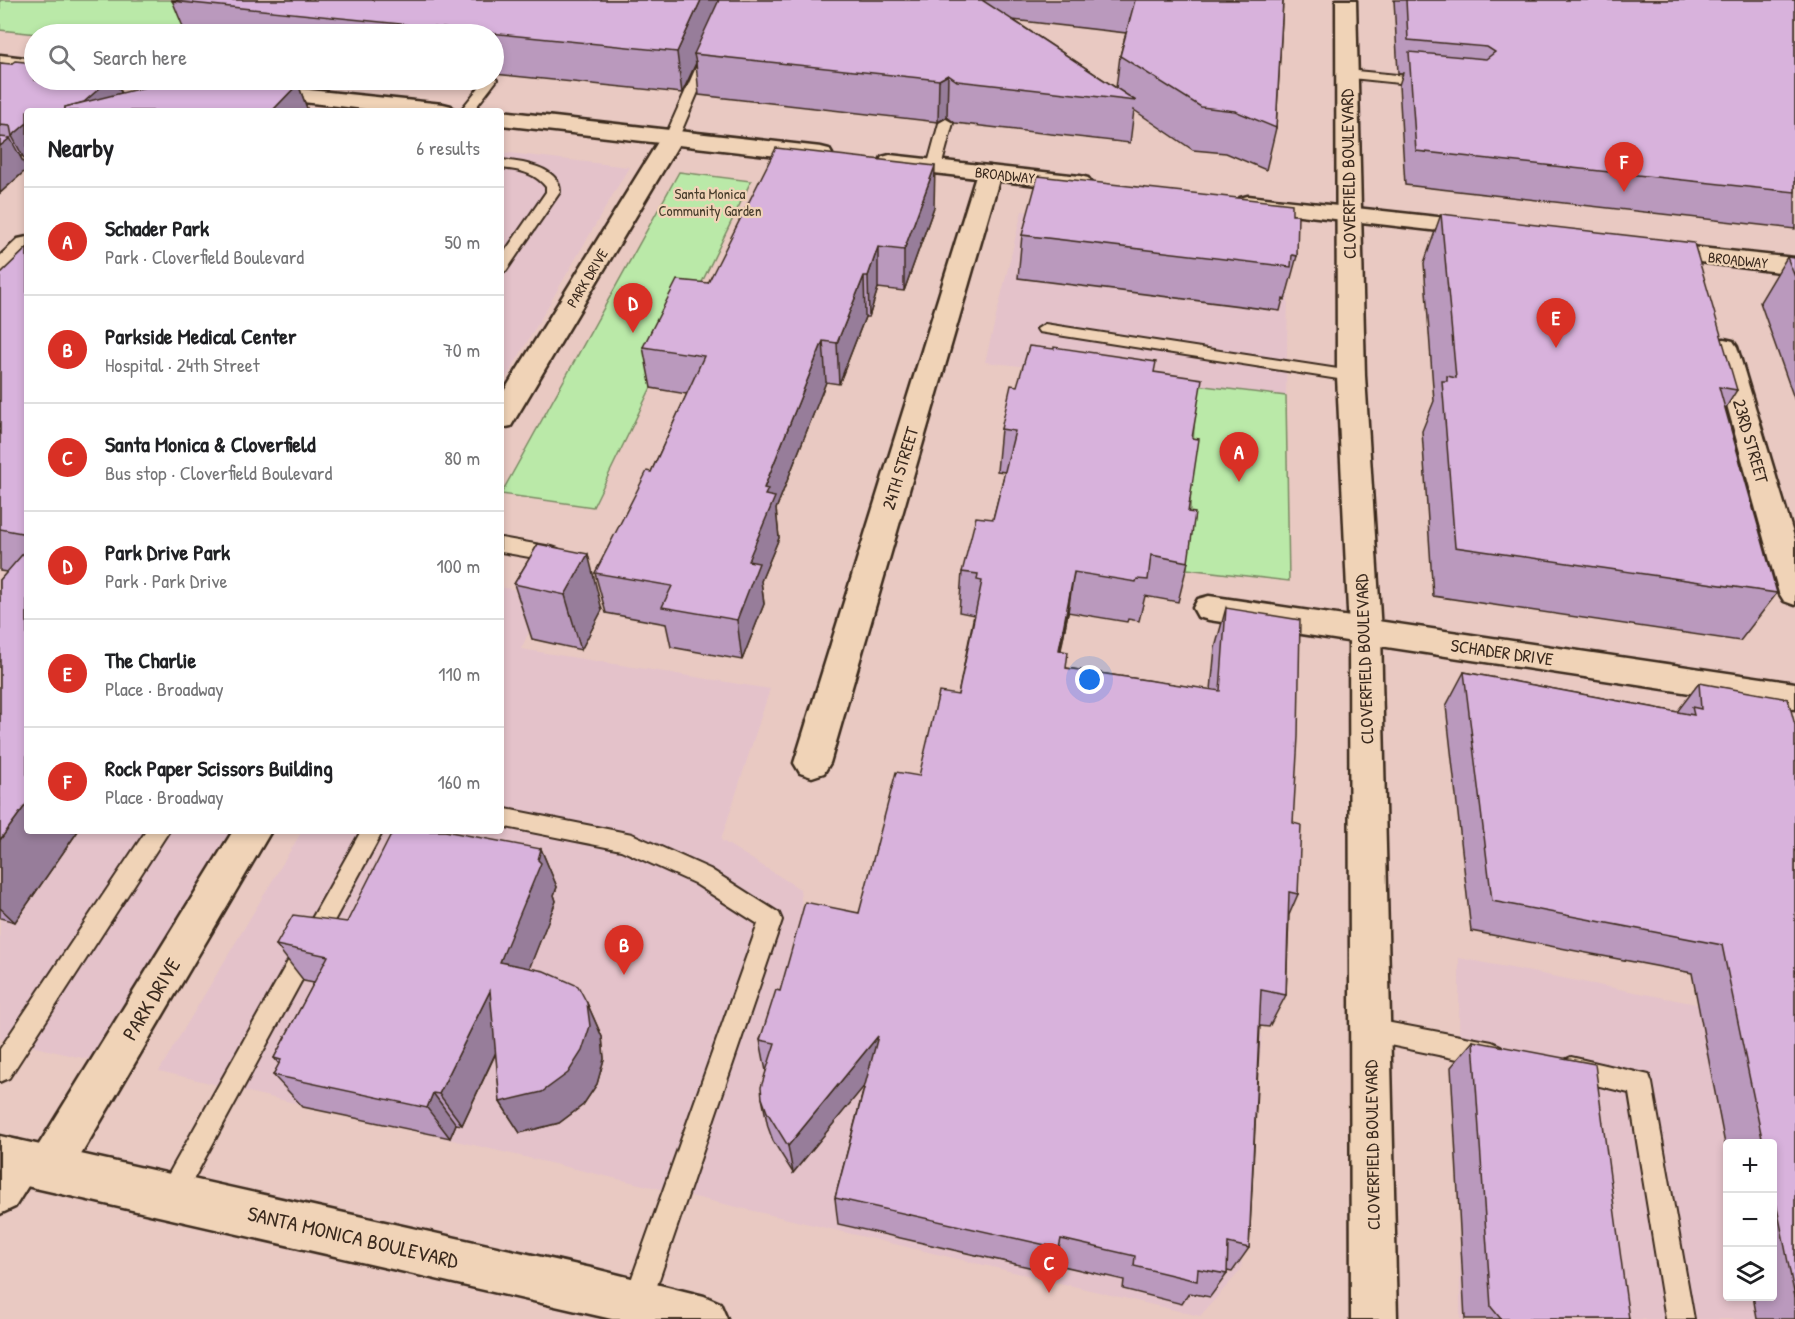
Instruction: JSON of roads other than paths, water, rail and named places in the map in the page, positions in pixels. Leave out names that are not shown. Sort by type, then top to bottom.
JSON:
[{"type":"street","name":"CLOVERFIELD BOULEVARD","points":[[1346,0],[1347,215],[1351,376],[1365,632],[1374,1319]]},
{"type":"street","points":[[0,62],[24,64]]},
{"type":"street","points":[[177,104],[192,90]]},
{"type":"street","points":[[252,90],[411,108]]},
{"type":"street","points":[[504,117],[839,156]]},
{"type":"street","name":"PARK DRIVE","points":[[504,414],[672,137]]},
{"type":"street","name":"BROADWAY","points":[[874,160],[1102,186]]},
{"type":"street","name":"24TH STREET","points":[[812,762],[989,173]]},
{"type":"street","points":[[1232,201],[1509,232]]},
{"type":"street","name":"BROADWAY","points":[[1627,246],[1698,266],[1795,266]]},
{"type":"street","points":[[0,270],[24,247]]},
{"type":"street","name":"23RD STREET","points":[[1716,323],[1795,593]]},
{"type":"street","name":"SCHADER DRIVE","points":[[1209,608],[1795,696]]},
{"type":"street","name":"PARK DRIVE","points":[[17,1170],[251,834]]},
{"type":"street","name":"SANTA MONICA BOULEVARD","points":[[17,1170],[171,1195],[704,1319]]},
{"type":"lane","points":[[672,137],[714,40]]},
{"type":"lane","points":[[1346,74],[1440,83]]},
{"type":"lane","points":[[468,108],[483,90]]},
{"type":"lane","points":[[934,167],[946,123]]},
{"type":"lane","points":[[504,164],[531,168],[546,176],[553,186],[553,192],[504,264]]},
{"type":"lane","points":[[1045,329],[1351,376]]},
{"type":"lane","points":[[504,546],[552,554]]},
{"type":"lane","points":[[504,818],[624,841],[702,876],[771,920],[637,1303]]},
{"type":"lane","points":[[0,1070],[156,834]]},
{"type":"lane","points":[[171,1195],[370,834]]},
{"type":"lane","points":[[1370,1029],[1515,1058]]},
{"type":"lane","points":[[1549,1065],[1640,1083],[1680,1319]]},
{"type":"place","name":"Rock Paper Scissors Building","points":[[1624,192]]},
{"type":"place","name":"Park Drive Park","points":[[633,333]]},
{"type":"place","name":"The Charlie","points":[[1556,348]]},
{"type":"place","name":"Schader Park","points":[[1239,482]]},
{"type":"place","name":"Parkside Medical Center","points":[[624,975]]},
{"type":"place","name":"Santa Monica & Cloverfield","points":[[1049,1293]]},
{"type":"park label","name":"Santa Monica Community Garden","points":[[710,202]]}]
